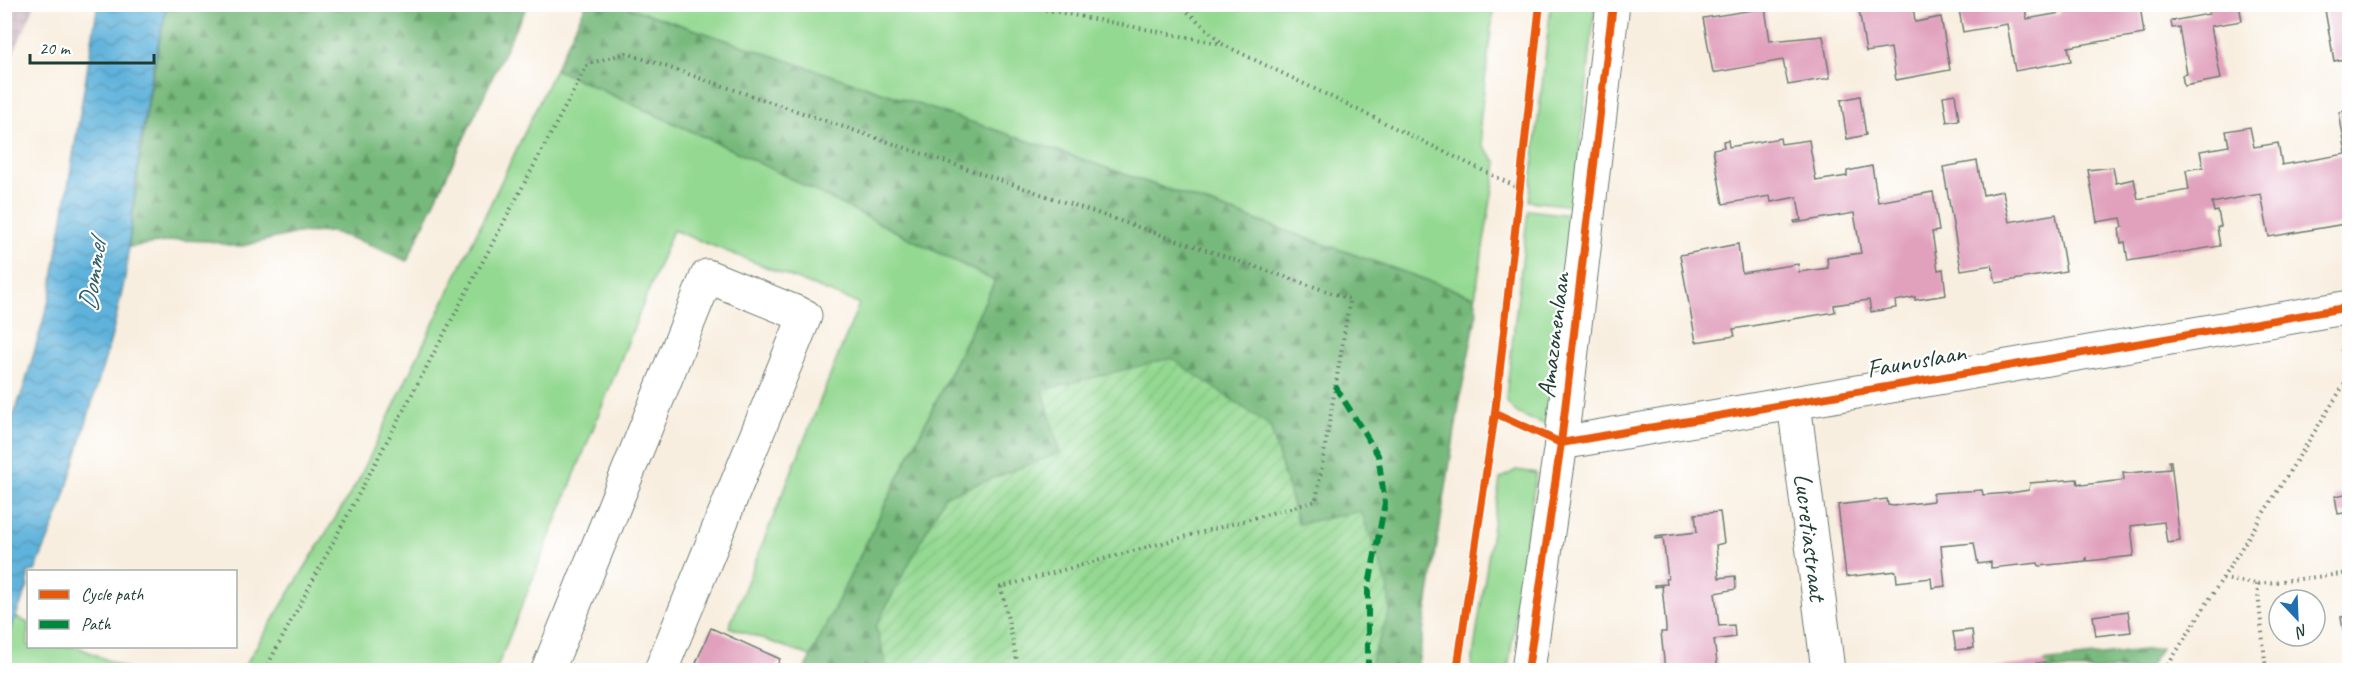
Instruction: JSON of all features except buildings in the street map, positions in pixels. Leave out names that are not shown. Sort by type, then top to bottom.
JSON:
[{"type":"street","name":"Amazonenlaan","points":[[1528,670],[1561,443],[1613,4]]},
{"type":"street","points":[[548,670],[708,276],[805,316],[662,670]]},
{"type":"street","name":"Faunuslaan","points":[[1561,443],[2342,308]]},
{"type":"street","name":"Lucretiastraat","points":[[1794,403],[1828,670]]},
{"type":"path","points":[[1016,4],[1222,44],[1519,188]]},
{"type":"path","points":[[1179,4],[1222,44]]},
{"type":"path","points":[[265,670],[588,64],[626,53],[1350,299],[1316,501],[1001,587],[1019,670]]},
{"type":"path","points":[[1518,200],[1520,176]]},
{"type":"path","points":[[2166,670],[2347,380],[2342,308]]},
{"type":"path","points":[[2223,579],[2257,584],[2349,573]]},
{"type":"path","points":[[2257,584],[2266,670]]},
{"type":"shaded area","points":[[4,5],[35,5],[5,73]]},
{"type":"green space","points":[[167,5],[528,5],[407,261],[363,242],[332,232],[297,233],[238,247],[209,241],[179,240],[129,247],[145,125]]},
{"type":"green space","points":[[586,5],[621,5],[1058,151],[1475,297],[1477,312],[1460,399],[1417,670],[1367,670],[1390,611],[1298,524],[1270,426],[1060,453],[945,496],[876,626],[887,670],[804,670],[995,281],[735,151],[555,69]]},
{"type":"green space","points":[[621,5],[1494,5],[1480,123],[1483,145],[1497,163],[1475,297],[1058,151]]},
{"type":"green space","points":[[1551,5],[1595,5],[1574,206],[1529,201]]},
{"type":"green space","points":[[555,69],[735,151],[995,281],[811,656],[729,627],[859,304],[673,230],[496,670],[242,670],[358,481]]},
{"type":"green space","points":[[1528,210],[1572,215],[1548,425],[1516,412],[1506,397]]},
{"type":"green space","points":[[1171,358],[1270,426],[1298,524],[1361,511],[1388,586],[1390,611],[1367,670],[887,670],[876,626],[945,496],[1060,453],[1043,390]]},
{"type":"green space","points":[[1516,470],[1536,473],[1508,670],[1471,670],[1500,479]]},
{"type":"green space","points":[[16,617],[27,622],[27,648],[80,648],[129,670],[5,670],[5,643]]},
{"type":"green space","points":[[2161,648],[2147,670],[2044,670],[2043,662]]},
{"type":"water","name":"Dommel","points":[[98,4],[167,5],[152,71],[140,145],[125,278],[112,335],[61,508],[35,570],[27,570],[27,588],[5,643],[5,439],[25,384],[50,297]]},
{"type":"marked path","points":[[1335,386],[1378,455],[1385,503],[1368,590],[1368,670]]},
{"type":"cycle path","points":[[1457,670],[1495,413],[1540,4]]},
{"type":"cycle path","points":[[1528,670],[1561,443],[1613,4]]},
{"type":"cycle path","points":[[1495,413],[1561,443],[2350,307]]}]
